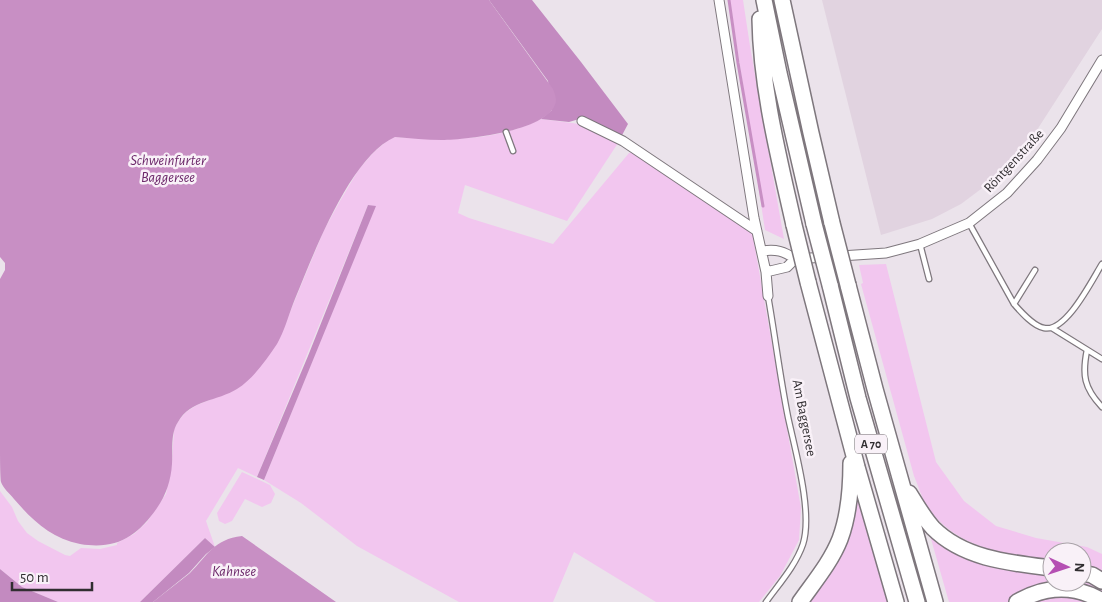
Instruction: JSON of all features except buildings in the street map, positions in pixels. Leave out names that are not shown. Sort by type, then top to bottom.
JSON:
[{"type":"highway","points":[[759,0],[760,28],[767,88],[778,154],[794,225],[821,334],[896,602]]},
{"type":"highway","name":"A 70","points":[[764,0],[814,224],[858,398],[917,602]]},
{"type":"highway","name":"A 70","points":[[782,0],[811,133],[848,285],[899,477],[935,602]]},
{"type":"highway","points":[[800,602],[830,559],[840,540],[849,497],[851,441]]},
{"type":"highway","points":[[899,477],[933,527],[954,545],[974,554],[1010,563],[1042,567]]},
{"type":"highway","points":[[1017,602],[1032,593],[1052,589],[1065,589],[1086,593],[1102,601]]},
{"type":"street","name":"Am Baggersee","points":[[719,0],[757,230],[766,272],[768,296]]},
{"type":"street","name":"Röntgenstraße","points":[[762,251],[784,252],[795,258],[886,252],[920,244],[969,223],[1007,193],[1041,154],[1061,128],[1102,60]]},
{"type":"street","points":[[582,121],[623,141],[757,230]]},
{"type":"street","name":"Röntgenstraße","points":[[766,272],[787,267],[795,258]]},
{"type":"lane","points":[[506,132],[513,151]]},
{"type":"lane","points":[[969,223],[1014,304],[1022,313],[1041,327],[1052,328],[1102,359]]},
{"type":"lane","points":[[920,244],[929,279]]},
{"type":"lane","points":[[1052,328],[1064,321],[1102,264]]},
{"type":"lane","points":[[1014,304],[1035,270]]},
{"type":"lane","name":"Am Baggersee","points":[[766,602],[783,580],[798,555],[803,543],[805,529],[800,472],[788,416],[768,296]]},
{"type":"lane","points":[[1087,350],[1084,369],[1086,384],[1092,397],[1102,407]]},
{"type":"shaded area","points":[[489,0],[532,0],[628,124],[620,139],[586,117],[569,122],[541,119],[552,110],[548,81]]},
{"type":"shaded area","points":[[730,0],[743,0],[784,239],[765,230]]},
{"type":"shaded area","points":[[822,0],[1102,0],[1102,29],[1035,133],[1005,171],[961,204],[932,219],[881,235]]},
{"type":"shaded area","points":[[541,119],[587,125],[618,143],[567,221],[465,185],[458,213],[553,244],[629,153],[638,153],[752,231],[801,508],[799,540],[780,576],[759,602],[656,602],[574,552],[553,602],[459,602],[357,546],[301,503],[264,480],[375,207],[368,205],[257,477],[238,468],[206,521],[215,547],[205,538],[140,602],[58,602],[22,587],[0,569],[0,491],[27,533],[65,555],[70,556],[81,548],[100,549],[117,545],[117,543],[134,534],[147,522],[166,494],[172,464],[174,429],[179,420],[186,412],[197,405],[237,389],[278,341],[324,230],[359,169],[388,140],[395,137],[451,139],[488,136],[506,132]]},
{"type":"shaded area","points":[[368,205],[376,206],[264,480],[257,477],[308,356]]},
{"type":"shaded area","points":[[886,264],[936,462],[964,501],[996,526],[1036,538],[1059,542],[1042,542],[1042,559],[999,552],[966,540],[938,520],[926,505],[914,476],[861,284],[863,283],[859,265]]},
{"type":"shaded area","points":[[242,472],[270,485],[275,494],[271,503],[262,507],[245,499],[232,521],[225,524],[219,521],[217,513]]},
{"type":"shaded area","points":[[857,487],[890,602],[810,602],[845,546]]},
{"type":"shaded area","points":[[927,525],[952,547],[1042,570],[1042,592],[1092,592],[1092,584],[1102,588],[1102,596],[1094,592],[1010,602],[949,602]]},
{"type":"shaded area","points":[[205,538],[215,547],[189,573],[153,602],[140,602]]},
{"type":"shaded area","points":[[1092,549],[1102,554],[1102,575],[1092,572]]},
{"type":"shaded area","points":[[0,569],[22,587],[58,602],[0,602]]},
{"type":"shaded area","points":[[1055,593],[1096,602],[1026,602]]},
{"type":"water","name":"Schweinfurter Baggersee","points":[[0,0],[489,0],[553,89],[556,100],[551,111],[541,119],[507,132],[453,140],[395,137],[378,148],[362,165],[348,186],[321,236],[277,344],[243,385],[230,393],[197,405],[183,415],[178,422],[173,437],[169,482],[157,508],[142,527],[124,539],[104,545],[80,544],[60,538],[43,528],[21,507],[1,482],[0,279],[5,270],[5,263],[0,257]]},
{"type":"water","name":"Kahnsee","points":[[242,536],[336,602],[153,602],[190,573],[212,549],[224,541]]},
{"type":"waterway","points":[[729,0],[763,206]]}]
